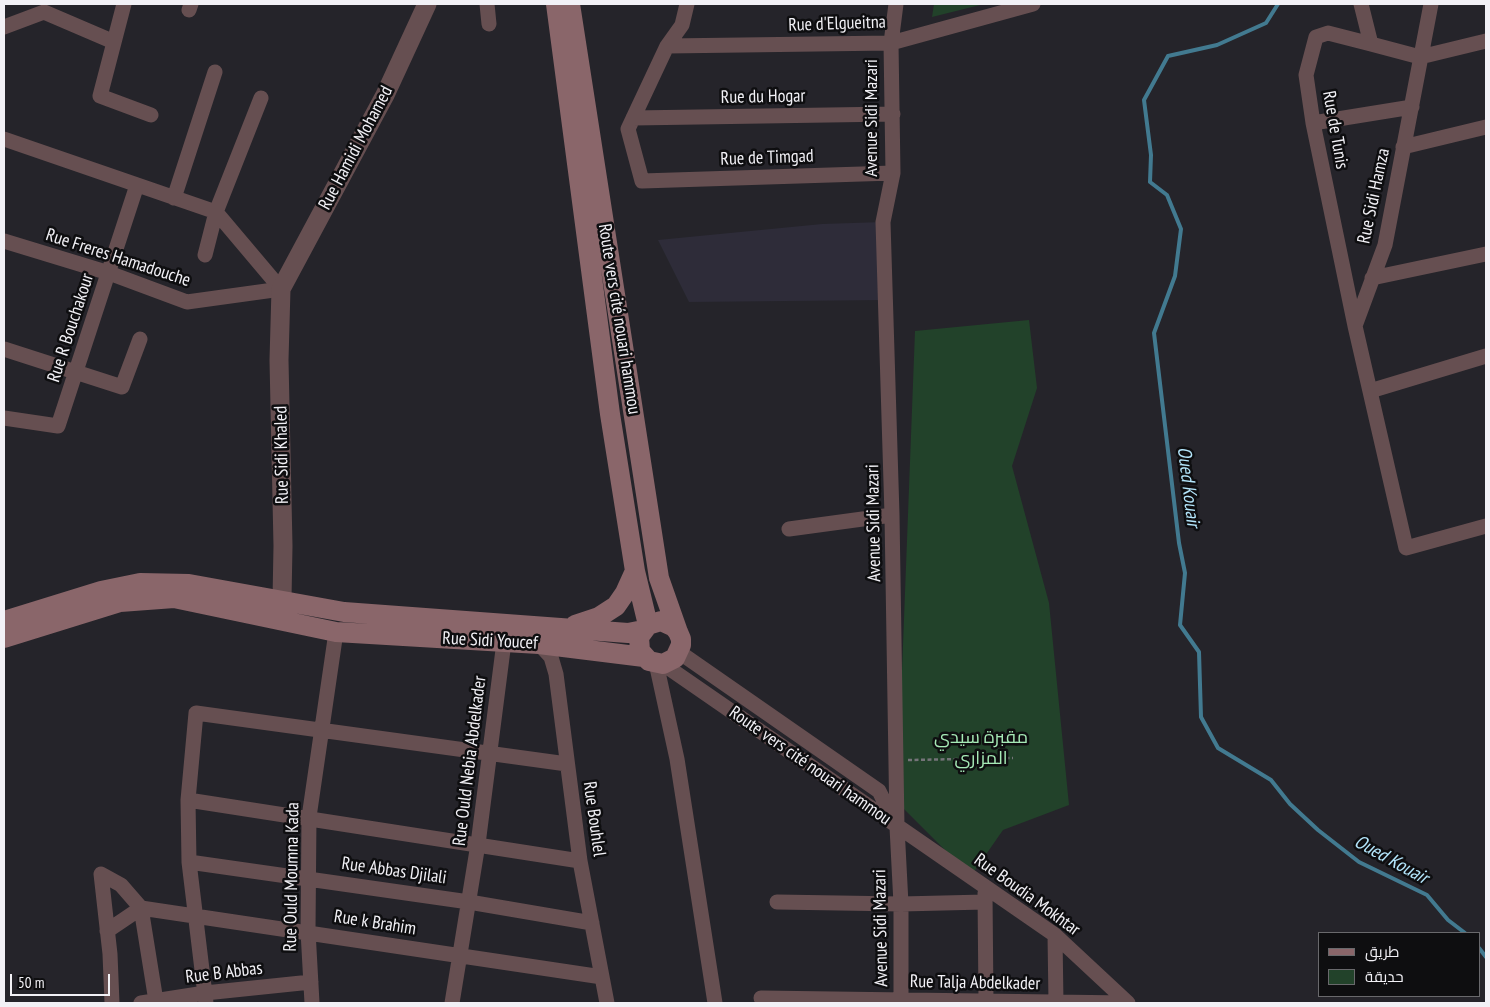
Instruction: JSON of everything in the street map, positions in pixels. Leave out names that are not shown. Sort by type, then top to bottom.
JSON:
[{"type":"main road","name":"Route vers cité nouari hammou","points":[[556,4],[610,414],[645,628]]},
{"type":"main road","name":"Route vers cité nouari hammou","points":[[570,4],[659,578],[678,632]]},
{"type":"main road","points":[[560,628],[599,617],[616,606],[625,593],[635,571]]},
{"type":"main road","points":[[4,621],[101,591],[140,583],[189,584],[344,612],[628,633],[661,621],[674,627],[678,632],[681,645],[675,658],[654,661],[639,644],[645,628]]},
{"type":"main road","name":"Rue Sidi Youcef","points":[[4,638],[120,602],[174,598],[336,632],[540,644],[654,661]]},
{"type":"street","points":[[124,4],[100,96],[151,115]]},
{"type":"street","name":"Rue Hamidi Mohamed","points":[[280,289],[385,94],[427,4]]},
{"type":"street","points":[[488,4],[489,24]]},
{"type":"street","points":[[633,118],[667,46],[682,25],[687,4]]},
{"type":"street","name":"Avenue Sidi Mazari","points":[[896,4],[891,43],[893,173],[883,222],[892,516],[897,827],[901,904],[901,1002]]},
{"type":"street","name":"Rue d'Elgueitna","points":[[667,46],[891,43],[1033,4]]},
{"type":"street","points":[[1361,4],[1371,44],[1420,57],[1486,41]]},
{"type":"street","name":"Rue Sidi Hamza","points":[[1354,326],[1384,245],[1431,4]]},
{"type":"street","points":[[4,27],[44,12],[58,11],[114,42]]},
{"type":"street","name":"Rue de Tunis","points":[[1354,326],[1313,123],[1306,75],[1316,37],[1328,33],[1371,44]]},
{"type":"street","points":[[174,198],[215,72]]},
{"type":"street","points":[[204,255],[216,212],[261,98]]},
{"type":"street","points":[[1313,123],[1412,107]]},
{"type":"street","name":"Rue du Hogar","points":[[633,118],[893,114]]},
{"type":"street","name":"Rue de Timgad","points":[[633,118],[628,129],[642,181],[893,173]]},
{"type":"street","points":[[1404,147],[1486,127]]},
{"type":"street","points":[[4,139],[216,212],[280,289]]},
{"type":"street","name":"Rue R Bouchakour","points":[[4,418],[58,426],[137,186]]},
{"type":"street","name":"Rue Freres Hamadouche","points":[[4,240],[109,273],[187,302],[280,289]]},
{"type":"street","points":[[1372,278],[1486,254]]},
{"type":"street","name":"Rue Sidi Khaled","points":[[278,620],[282,600],[284,546],[279,360],[280,289]]},
{"type":"street","points":[[1354,326],[1406,548],[1486,526]]},
{"type":"street","points":[[4,349],[122,387],[140,339]]},
{"type":"street","points":[[1370,391],[1486,356]]},
{"type":"street","points":[[789,530],[892,516]]},
{"type":"street","name":"Rue Ould Moumna Kada","points":[[312,1003],[308,932],[309,817],[336,632]]},
{"type":"street","name":"Rue Ould Nebia Abdelkader","points":[[452,1003],[458,956],[478,844],[504,642]]},
{"type":"street","name":"Rue Bouhlel","points":[[540,644],[551,657],[556,674],[580,861],[606,1003]]},
{"type":"street","name":"Route vers cité nouari hammou","points":[[679,652],[879,792],[897,827]]},
{"type":"street","points":[[654,661],[677,759],[715,1003]]},
{"type":"street","name":"Route vers cité nouari hammou","points":[[654,661],[897,827]]},
{"type":"street","points":[[205,998],[189,862],[188,800],[196,713],[491,752],[567,764]]},
{"type":"street","points":[[188,800],[309,817],[580,861]]},
{"type":"street","name":"Rue Boudia Mokhtar","points":[[897,827],[985,894],[1055,935],[1127,1003]]},
{"type":"street","name":"Rue Abbas Djilali","points":[[189,862],[469,902],[592,923]]},
{"type":"street","points":[[112,1003],[101,874],[121,885],[141,908],[149,1002]]},
{"type":"street","points":[[777,902],[901,904],[985,894],[986,1002]]},
{"type":"street","points":[[107,931],[141,908]]},
{"type":"street","name":"Rue k Brahim","points":[[141,908],[602,977]]},
{"type":"street","points":[[1055,935],[1056,1003]]},
{"type":"street","name":"Rue B Abbas","points":[[149,1002],[205,998],[311,982]]},
{"type":"street","name":"Rue Talja Abdelkader","points":[[761,998],[901,1002],[1127,1003]]},
{"type":"path","points":[[897,760],[1013,758]]},
{"type":"shaded area","points":[[883,222],[885,300],[689,302],[658,240],[822,224]]},
{"type":"green space","points":[[934,4],[984,4],[932,17]]},
{"type":"green space","name":"مقبرة سيدي المزاري","points":[[1029,320],[1037,388],[1012,466],[1049,603],[1069,805],[1003,830],[971,876],[897,802],[915,331]]},
{"type":"waterway","name":"Oued Kouair","points":[[1278,4],[1266,23],[1217,45],[1168,56],[1144,100],[1151,155],[1150,182],[1167,195],[1181,229],[1175,276],[1154,333],[1179,543],[1185,573],[1180,625],[1199,652],[1201,717],[1218,748],[1271,780],[1290,804],[1318,830],[1359,862],[1427,895],[1448,920],[1464,932]]},
{"type":"waterway","name":"Oued Kouair","points":[[1480,949],[1486,957]]}]
